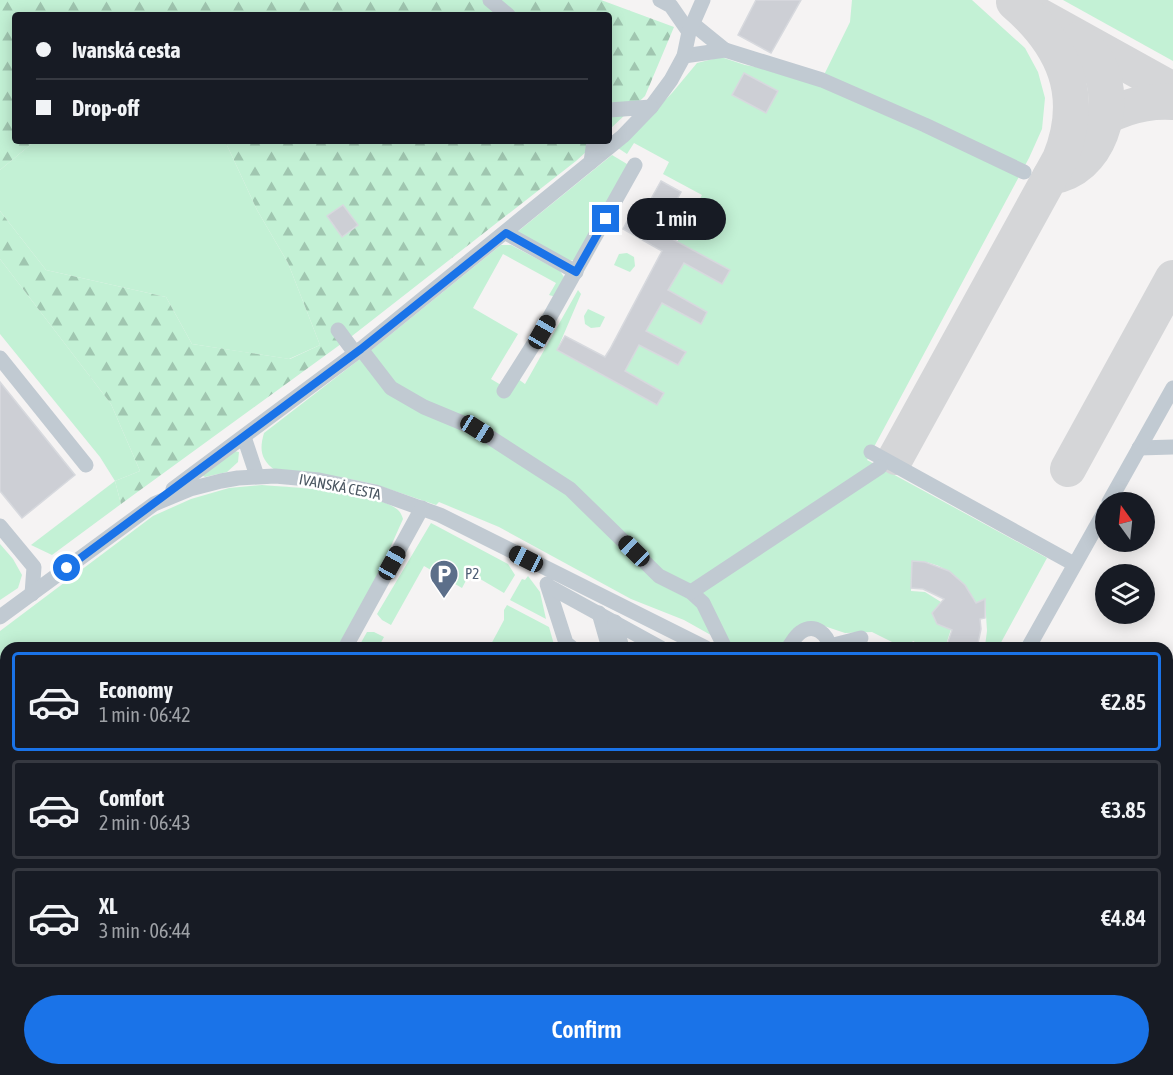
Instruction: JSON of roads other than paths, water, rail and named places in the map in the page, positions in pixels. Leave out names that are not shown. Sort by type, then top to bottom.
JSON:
[{"type":"street","points":[[490,0],[504,12]]},
{"type":"street","points":[[660,0],[671,6],[691,28],[725,50],[822,80],[1024,172]]},
{"type":"street","points":[[154,504],[358,351],[623,136],[651,107],[671,80],[684,56],[691,28],[704,0]]},
{"type":"street","points":[[684,56],[725,50]]},
{"type":"street","points":[[612,110],[651,107]]},
{"type":"street","points":[[591,162],[594,144]]},
{"type":"street","points":[[504,391],[542,332],[635,165]]},
{"type":"street","points":[[506,233],[576,272]]},
{"type":"street","points":[[338,330],[391,388],[424,406],[477,429],[570,489],[659,576],[691,591],[703,603],[722,642]]},
{"type":"street","points":[[0,358],[86,465]]},
{"type":"street","points":[[1115,492],[1173,388]]},
{"type":"street","points":[[244,437],[257,477]]},
{"type":"street","points":[[1139,448],[1173,447]]},
{"type":"street","points":[[871,452],[1074,564]]},
{"type":"street","points":[[691,591],[880,467]]},
{"type":"street","name":"IVANSKÁ CESTA","points":[[0,617],[154,504],[190,489],[238,477],[296,478],[340,484],[395,497],[440,515],[666,629],[678,642]]},
{"type":"street","points":[[348,642],[422,508]]},
{"type":"street","points":[[0,526],[34,567],[32,594]]},
{"type":"street","points":[[1031,642],[1095,527]]},
{"type":"street","points":[[526,559],[550,587],[630,630],[641,642]]},
{"type":"street","points":[[34,567],[67,568]]},
{"type":"street","points":[[550,587],[566,642]]},
{"type":"street","points":[[599,613],[607,642]]},
{"type":"street","points":[[615,622],[620,642]]},
{"type":"street","points":[[666,629],[693,642]]},
{"type":"street","points":[[793,642],[801,632],[811,629],[823,632],[828,642]]},
{"type":"street","points":[[847,642],[861,638]]},
{"type":"place","name":"P2","points":[[444,600]]}]
